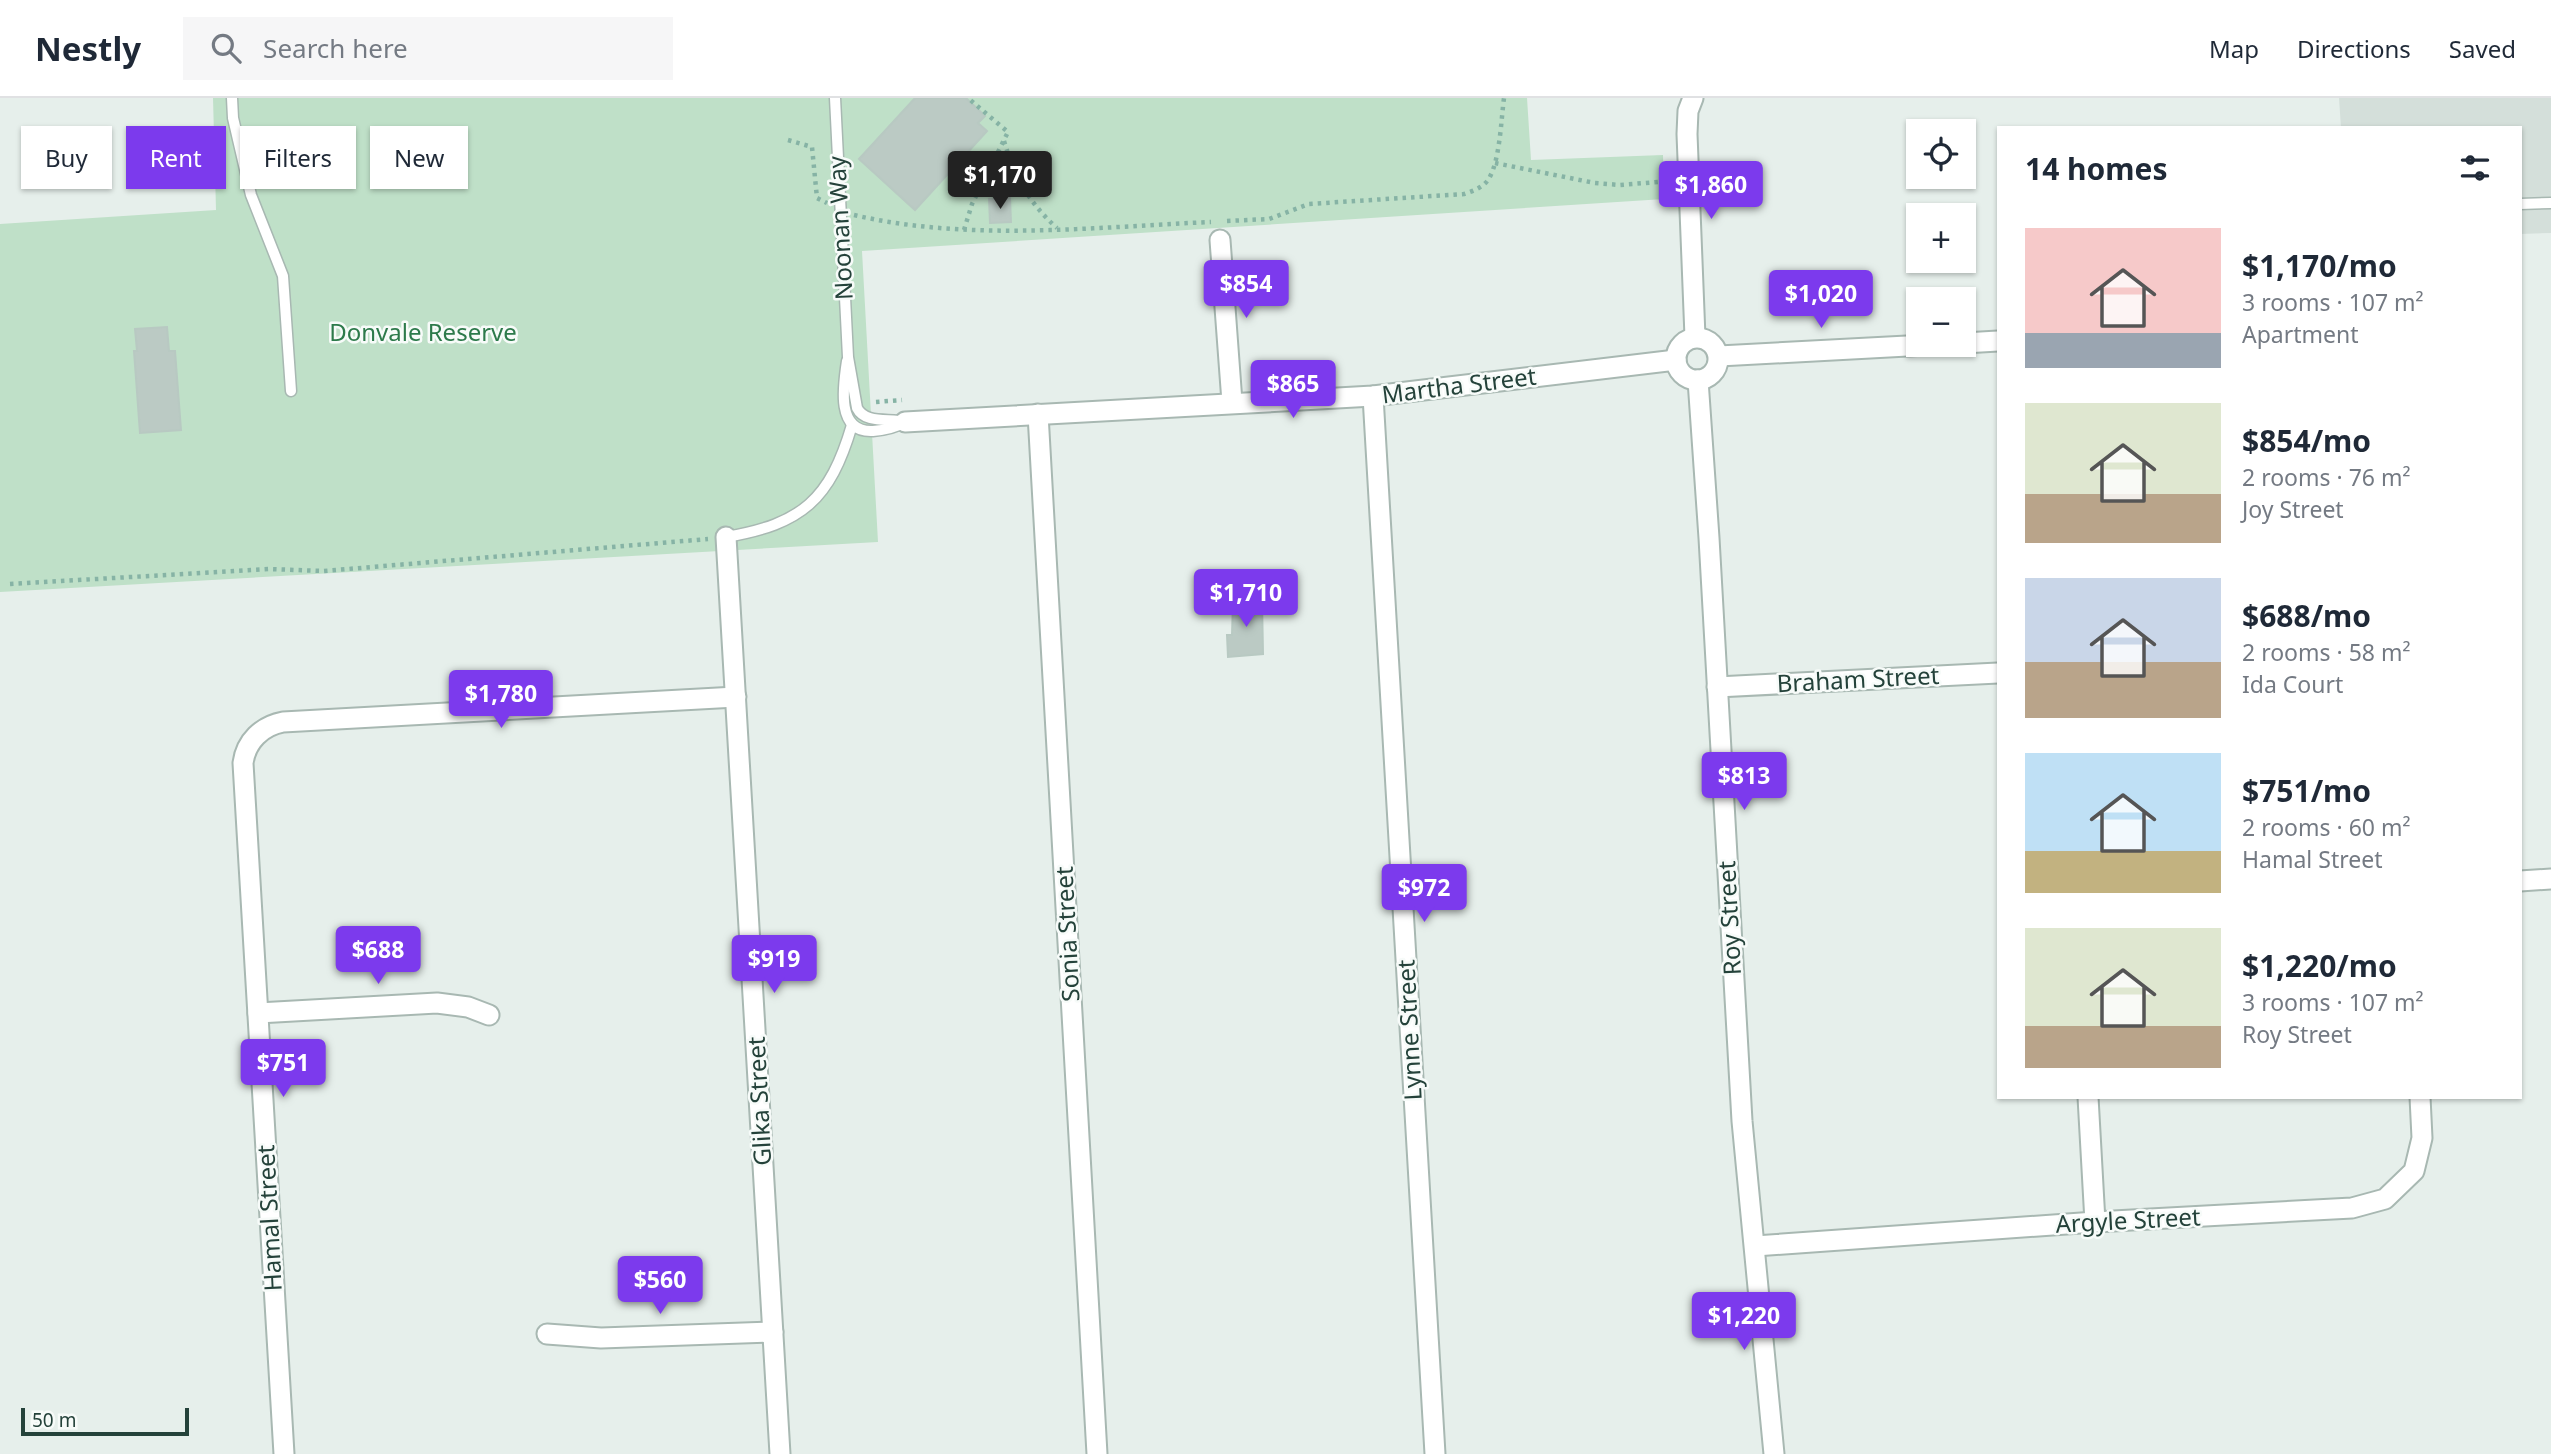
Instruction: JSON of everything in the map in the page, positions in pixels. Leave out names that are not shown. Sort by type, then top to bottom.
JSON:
[{"type":"street","points":[[1693,98],[1688,111],[1695,337]]},
{"type":"street","points":[[1220,240],[1232,402]]},
{"type":"street","points":[[1695,337],[1710,342],[1719,356],[1713,373],[1698,380],[1683,374],[1676,360],[1681,345],[1695,337]]},
{"type":"street","points":[[1976,342],[1997,341]]},
{"type":"street","points":[[1719,356],[1906,346]]},
{"type":"street","name":"Martha Street","points":[[905,422],[1373,396],[1676,360]]},
{"type":"street","name":"Roy Street","points":[[1698,380],[1742,1121],[1774,1454]]},
{"type":"street","name":"Lynne Street","points":[[1373,396],[1435,1454]]},
{"type":"street","name":"Sonia Street","points":[[1038,414],[1097,1454]]},
{"type":"street","name":"Glika Street","points":[[726,537],[780,1454]]},
{"type":"street","name":"Braham Street","points":[[1717,687],[1997,673]]},
{"type":"street","name":"Hamal Street","points":[[284,1454],[243,763],[249,743],[257,734],[283,722],[736,697]]},
{"type":"street","points":[[2522,881],[2551,879]]},
{"type":"street","points":[[258,1013],[437,1003],[468,1007],[489,1015]]},
{"type":"street","points":[[2088,1099],[2095,1222]]},
{"type":"street","name":"Argyle Street","points":[[1755,1246],[2095,1222],[2352,1208],[2385,1199],[2414,1171],[2422,1138],[2420,1099]]},
{"type":"street","points":[[547,1334],[601,1338],[773,1332]]},
{"type":"lane","points":[[232,98],[233,118],[251,195],[283,275],[291,391]]},
{"type":"lane","name":"Noonan Way","points":[[835,98],[848,358],[844,380],[845,401],[847,416],[852,425]]},
{"type":"lane","points":[[2522,204],[2551,203]]},
{"type":"lane","name":"Noonan Way","points":[[848,358],[857,408],[866,418]]},
{"type":"lane","name":"Martha Street","points":[[866,418],[905,422]]},
{"type":"lane","name":"Martha Street","points":[[852,425],[866,431],[892,428],[905,422]]},
{"type":"lane","points":[[726,537],[770,528],[788,520],[815,499],[834,474],[852,425]]},
{"type":"path","points":[[963,230],[972,204],[1008,132],[968,98]]},
{"type":"path","points":[[812,147],[817,198],[841,212],[894,224],[963,230],[1269,219],[1309,204],[1464,194],[1477,190],[1487,180],[1495,163],[1504,98]]},
{"type":"path","points":[[1004,139],[1018,181],[1035,208],[1057,228]]},
{"type":"path","points":[[788,140],[812,147],[819,145]]},
{"type":"path","points":[[1495,163],[1595,183],[1620,185],[1689,179]]},
{"type":"path","points":[[855,203],[856,228]]},
{"type":"path","points":[[869,402],[909,400]]},
{"type":"path","points":[[10,584],[268,569],[324,571],[726,537]]},
{"type":"shaded area","points":[[2339,98],[2551,98],[2551,233],[2522,234],[2522,126],[2341,126]]},
{"type":"green space","name":"Donvale Reserve","points":[[213,98],[1527,98],[1531,160],[1663,155],[1664,199],[862,251],[878,542],[0,592],[0,224],[216,210],[215,189],[226,189],[226,126],[214,126]]},
{"type":"building","points":[[915,98],[966,98],[985,116],[978,123],[987,131],[915,210],[859,159]]},
{"type":"building","points":[[1010,198],[1011,222],[990,223],[989,199]]},
{"type":"building","points":[[167,327],[169,351],[175,351],[181,430],[140,433],[135,329]]},
{"type":"building","points":[[1262,600],[1263,654],[1228,657],[1227,635],[1232,635],[1233,602]]}]
